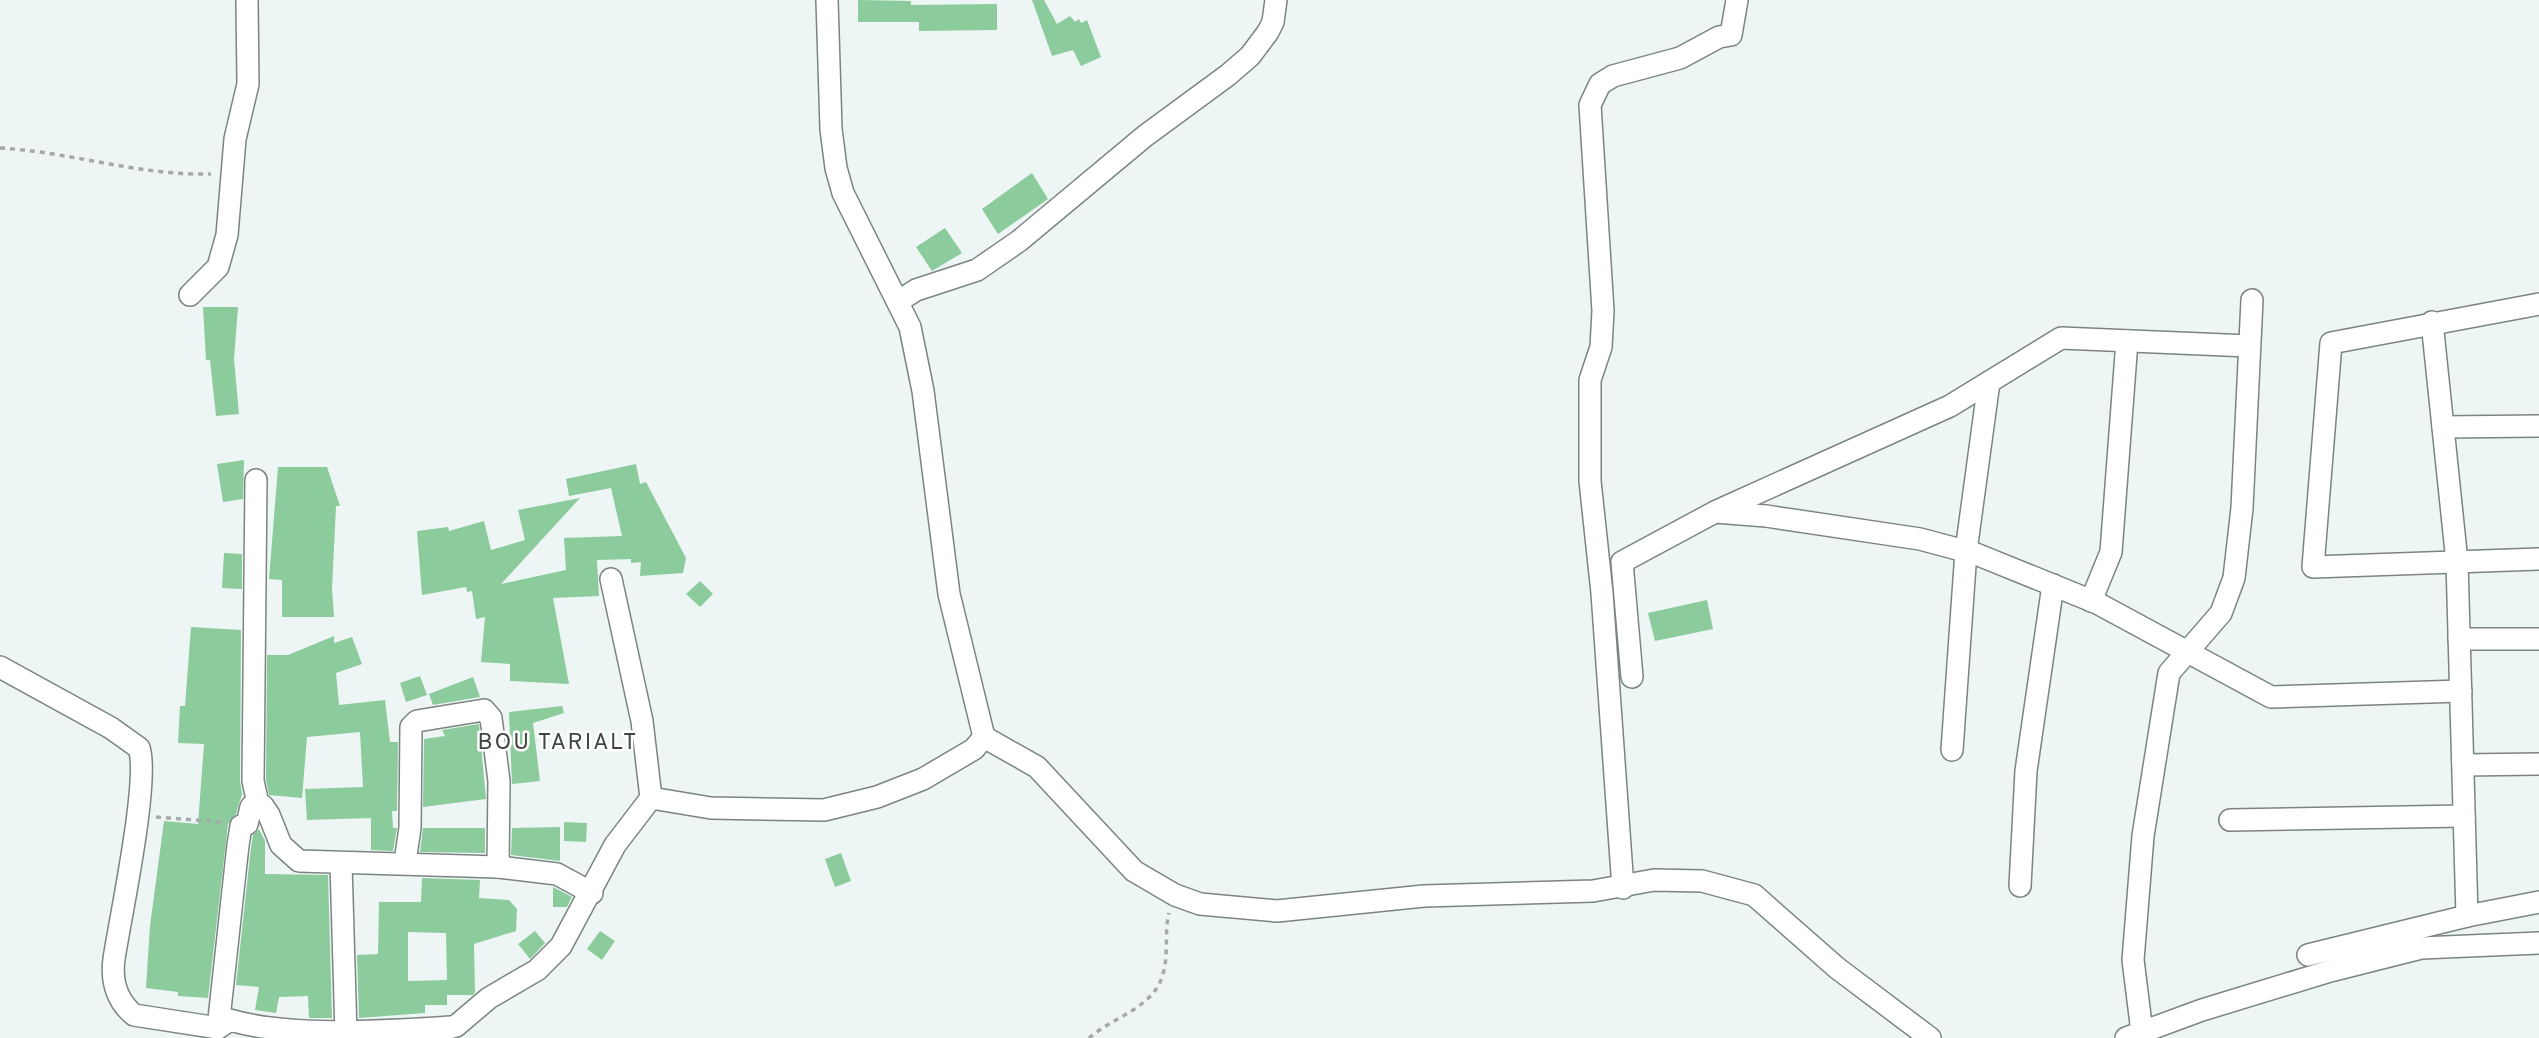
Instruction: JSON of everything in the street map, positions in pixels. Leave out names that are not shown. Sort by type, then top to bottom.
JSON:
[{"type":"street","points":[[190,295],[218,267],[227,234],[231,174],[248,83],[247,0]]},
{"type":"street","points":[[827,0],[831,128],[836,168],[843,193],[910,327],[923,391],[948,594],[984,737],[1037,767],[1134,871],[1175,895],[1215,908],[1277,911],[1424,897],[1623,888],[1654,880],[1677,878],[1702,881],[1754,895],[1837,968],[1930,1038]]},
{"type":"street","points":[[899,301],[916,290],[977,270],[1009,248],[1145,136],[1228,75],[1250,56],[1268,32],[1273,22],[1276,0]]},
{"type":"street","points":[[1623,888],[1602,593],[1590,481],[1590,380],[1601,347],[1604,311],[1590,105],[1600,83],[1613,76],[1680,58],[1719,37],[1731,36],[1737,0]]},
{"type":"street","points":[[2252,300],[2242,508],[2234,578],[2221,612],[2169,673],[2143,836],[2133,960],[2134,1035],[2202,1010],[2330,971],[2421,948],[2539,943]]},
{"type":"street","points":[[2539,304],[2331,343],[2313,567],[2539,559]]},
{"type":"street","points":[[2432,322],[2457,562],[2467,916]]},
{"type":"street","points":[[1632,677],[1622,562],[1715,512],[1950,406],[2061,338],[2249,346]]},
{"type":"street","points":[[2091,601],[2111,552],[2127,341]]},
{"type":"street","points":[[1952,750],[1966,551],[1989,382]]},
{"type":"street","points":[[2443,427],[2539,426]]},
{"type":"street","points":[[253,816],[256,480]]},
{"type":"street","points":[[1715,512],[1766,516],[1920,539],[1966,551],[2091,601],[2271,697],[2461,691]]},
{"type":"street","points":[[434,1038],[438,1031],[456,1026],[489,998],[547,961],[561,946],[592,893],[615,845],[651,798],[642,721],[611,579]]},
{"type":"street","points":[[2020,886],[2026,771],[2053,585]]},
{"type":"street","points":[[2459,639],[2539,639]]},
{"type":"street","points":[[0,667],[111,728],[139,748],[142,759],[136,816],[114,959],[114,983],[125,1008],[134,1015],[218,1028],[230,1020],[262,1031],[346,1034],[456,1026]]},
{"type":"street","points":[[405,862],[410,828],[411,727],[417,721],[484,710],[491,718],[499,781],[498,867]]},
{"type":"street","points":[[651,798],[711,808],[824,810],[877,797],[923,779],[974,749],[984,737]]},
{"type":"street","points":[[2463,765],[2539,764]]},
{"type":"street","points":[[218,1028],[241,826],[263,806],[270,815],[281,845],[294,858],[341,864],[405,862],[498,867],[557,874],[592,893]]},
{"type":"street","points":[[2230,820],[2464,816]]},
{"type":"street","points":[[341,864],[346,1034]]},
{"type":"street","points":[[2308,955],[2467,916],[2539,902]]},
{"type":"path","points":[[0,148],[41,150],[178,175],[231,174]]},
{"type":"path","points":[[136,816],[253,816]]},
{"type":"path","points":[[1089,1038],[1146,1001],[1157,987],[1167,949],[1164,931],[1175,895]]},
{"type":"building","points":[[858,0],[911,1],[911,5],[997,4],[997,30],[919,31],[919,22],[858,22]]},
{"type":"building","points":[[1032,0],[1044,0],[1057,24],[1070,16],[1075,22],[1079,19],[1081,23],[1087,20],[1101,57],[1081,66],[1073,50],[1052,56]]},
{"type":"building","points":[[1032,173],[1048,199],[998,234],[982,209]]},
{"type":"building","points":[[945,228],[962,253],[932,271],[916,247]]},
{"type":"building","points":[[203,307],[238,307],[234,359],[239,414],[216,416],[210,360],[206,360]]},
{"type":"building","points":[[244,460],[243,499],[223,502],[217,464]]},
{"type":"building","points":[[636,464],[640,484],[646,482],[686,558],[683,573],[640,576],[641,562],[631,563],[631,559],[597,560],[599,596],[553,598],[569,684],[510,681],[510,664],[481,662],[485,617],[476,619],[472,591],[467,592],[466,587],[422,595],[417,531],[448,527],[449,531],[484,521],[491,550],[525,540],[518,510],[580,498],[501,584],[566,570],[564,538],[622,536],[611,488],[569,496],[566,479]]},
{"type":"building","points":[[278,467],[327,467],[340,506],[336,506],[332,589],[334,617],[282,617],[282,580],[269,579]]},
{"type":"building","points":[[224,553],[242,554],[242,589],[222,588]]},
{"type":"building","points":[[700,581],[713,594],[700,607],[686,594]]},
{"type":"building","points":[[1707,600],[1713,629],[1655,641],[1648,613]]},
{"type":"building","points":[[191,627],[241,630],[242,794],[236,814],[228,824],[208,998],[178,996],[178,992],[146,988],[150,926],[164,821],[198,824],[204,744],[178,743],[180,706],[185,706]]},
{"type":"building","points":[[334,636],[334,643],[352,637],[362,664],[336,673],[339,705],[385,700],[390,742],[398,742],[397,811],[392,811],[393,828],[397,828],[393,851],[371,850],[371,818],[307,820],[305,789],[363,787],[360,732],[307,737],[302,798],[269,795],[266,780],[267,655],[288,655]]},
{"type":"building","points":[[420,676],[427,695],[406,702],[400,683]]},
{"type":"building","points":[[473,677],[480,697],[433,705],[429,694]]},
{"type":"building","points":[[562,706],[564,713],[533,723],[540,781],[512,784],[509,712]]},
{"type":"building","points":[[479,724],[486,799],[423,807],[424,739],[445,736],[442,730]]},
{"type":"building","points":[[564,822],[587,823],[586,842],[564,841]]},
{"type":"building","points":[[560,827],[560,861],[511,855],[512,828]]},
{"type":"building","points":[[423,828],[485,828],[485,853],[420,852]]},
{"type":"building","points":[[259,829],[265,841],[265,874],[328,875],[332,1018],[309,1018],[308,996],[279,997],[276,1013],[255,1010],[259,987],[236,985],[251,847],[253,835]]},
{"type":"building","points":[[841,853],[851,881],[835,887],[825,859]]},
{"type":"building","points":[[422,878],[480,880],[479,898],[509,900],[517,909],[516,931],[474,944],[473,995],[447,995],[447,1005],[425,1005],[425,1013],[359,1018],[357,955],[378,954],[379,902],[421,902]],"holes":[[[408,932],[446,933],[447,980],[408,981]]]},
{"type":"building","points":[[553,887],[572,897],[567,907],[553,907]]},
{"type":"building","points":[[535,931],[545,943],[530,959],[518,944]]},
{"type":"building","points":[[600,931],[615,941],[602,960],[587,949]]},
{"type":"district","name":"BOU TARIALT","points":[[558,741]]}]
